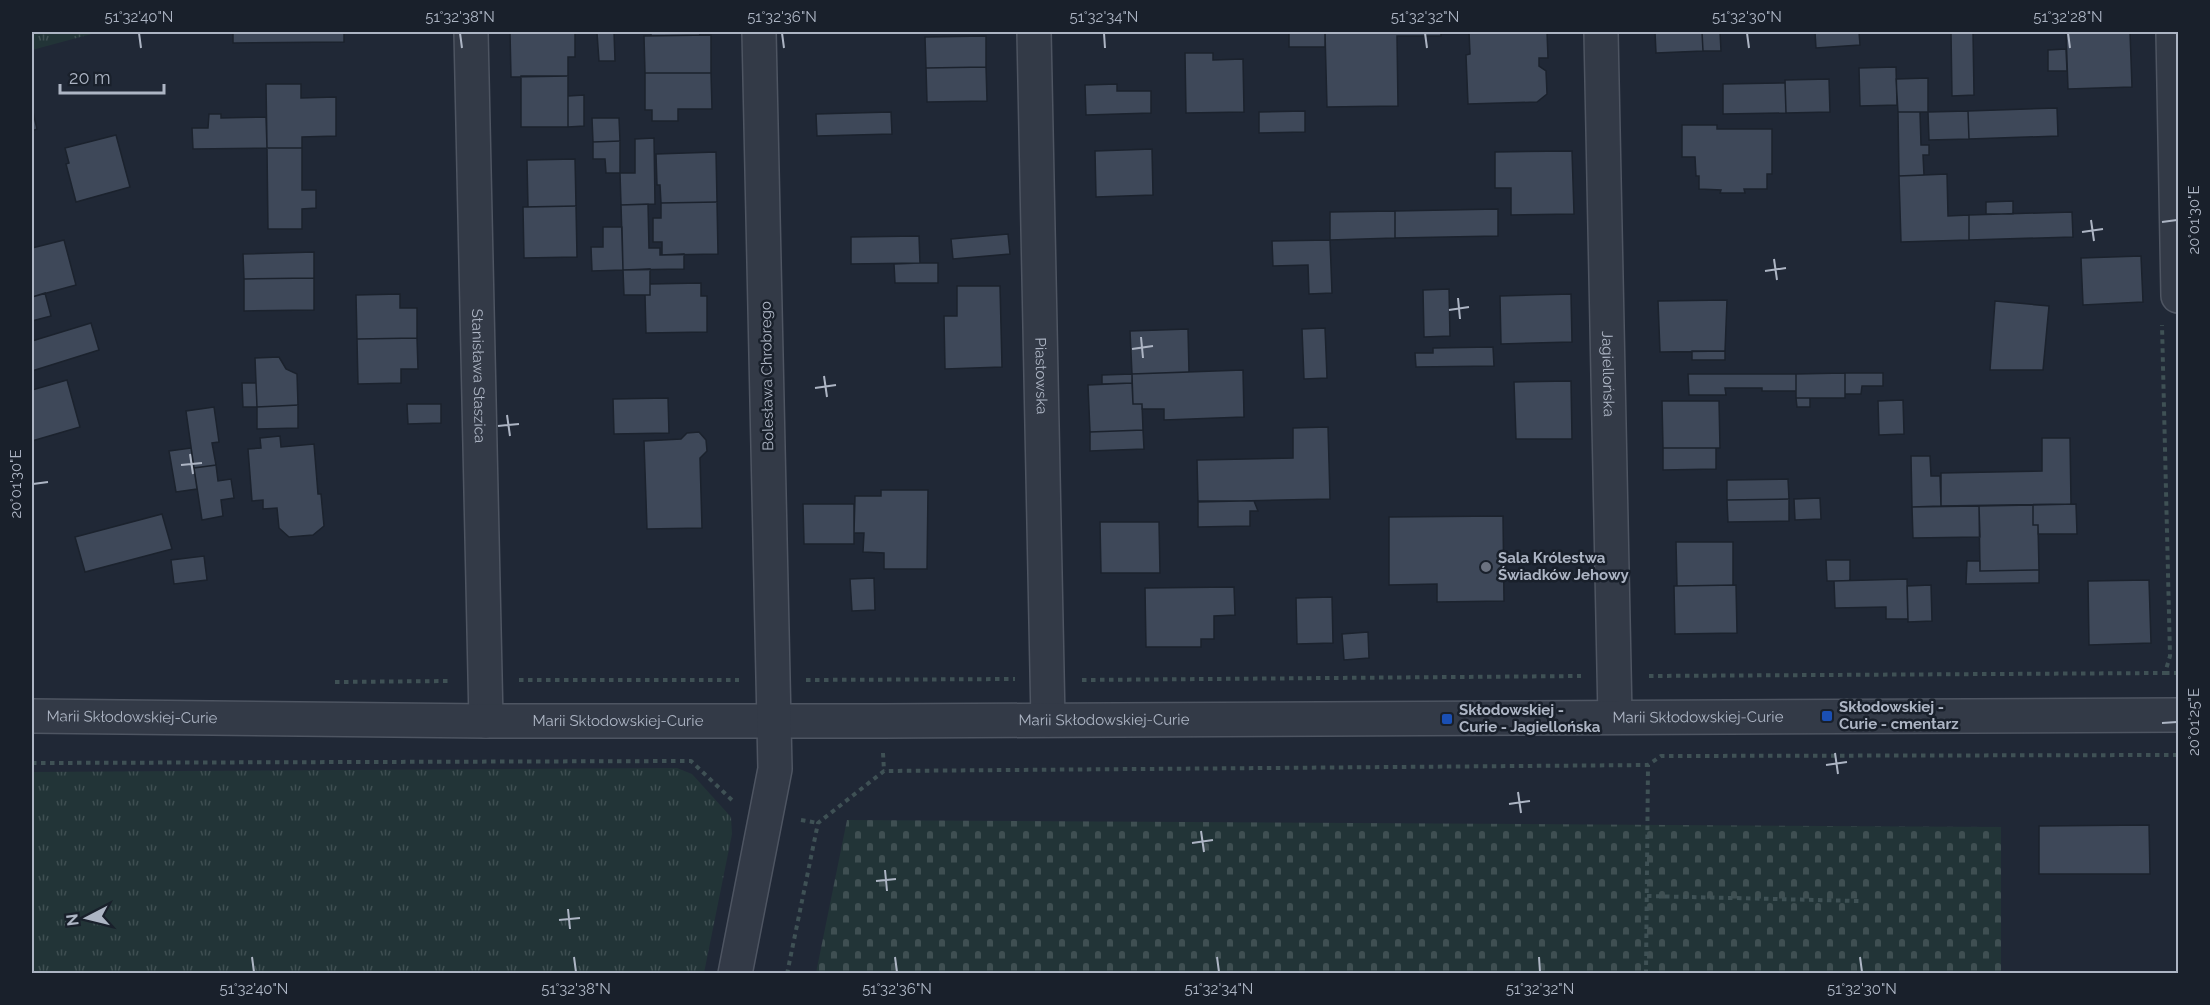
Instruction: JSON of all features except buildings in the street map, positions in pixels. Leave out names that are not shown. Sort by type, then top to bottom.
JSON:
[{"type":"street","name":"Stanisława Staszica","points":[[471,32],[486,721]]},
{"type":"street","name":"Bolesława Chrobrego","points":[[735,974],[775,769],[759,32]]},
{"type":"street","name":"Piastowska","points":[[1034,32],[1048,720]]},
{"type":"street","name":"Jagiellońska","points":[[1601,32],[1615,717]]},
{"type":"street","points":[[2170,305],[2172,32]]},
{"type":"street","name":"Marii Skłodowskiej-Curie","points":[[32,716],[486,721],[774,721],[2178,715]]},
{"type":"path","points":[[2165,673],[2170,656],[2170,305]]},
{"type":"path","points":[[1647,676],[2178,674]]},
{"type":"path","points":[[1079,680],[1591,676]]},
{"type":"path","points":[[508,680],[1016,679]]},
{"type":"path","points":[[328,682],[458,680]]},
{"type":"path","points":[[787,974],[818,822],[884,771],[1648,765],[1661,756],[2178,755]]},
{"type":"path","points":[[32,763],[692,761],[736,804]]},
{"type":"path","points":[[1646,974],[1648,765]]},
{"type":"path","points":[[1647,896],[1859,902]]},
{"type":"green space","points":[[32,32],[99,32],[32,50]]},
{"type":"green space","points":[[677,768],[692,774],[731,817],[732,834],[704,973],[32,973],[32,772]]},
{"type":"green space","points":[[847,820],[2001,827],[2001,973],[816,973]]},
{"type":"place","name":"Sala Królestwa Świadków Jehowy","points":[[1486,567]]},
{"type":"place","name":"Skłodowskiej - Curie - cmentarz","points":[[1827,716]]},
{"type":"place","name":"Skłodowskiej - Curie - Jagiellońska","points":[[1447,719]]}]
